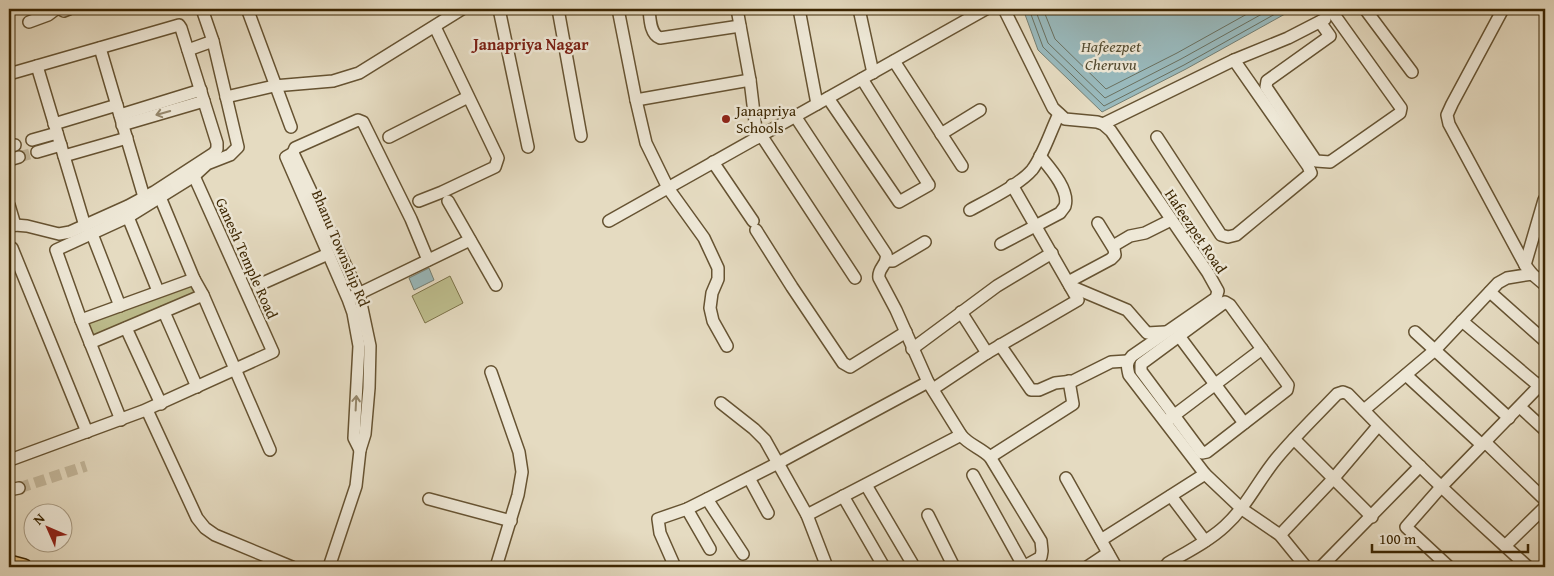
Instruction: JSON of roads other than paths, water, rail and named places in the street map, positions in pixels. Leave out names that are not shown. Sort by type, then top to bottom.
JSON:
[{"type":"main road","points":[[9,563],[24,567]]},
{"type":"street","points":[[29,22],[48,15],[56,9]]},
{"type":"street","points":[[60,9],[69,9]]},
{"type":"street","points":[[9,205],[12,226],[27,226],[59,234],[88,230],[128,217],[194,176],[206,164],[230,155],[238,147],[213,41],[202,9]]},
{"type":"street","points":[[226,97],[276,86],[333,81],[359,73],[435,27],[443,14],[462,9]]},
{"type":"street","points":[[499,9],[528,147]]},
{"type":"street","points":[[558,9],[581,136]]},
{"type":"street","points":[[618,9],[646,143],[668,188],[704,238],[718,268],[718,279],[712,293],[710,308],[713,321],[727,346]]},
{"type":"street","points":[[649,9],[653,33],[660,38],[740,26]]},
{"type":"street","points":[[737,9],[759,137],[855,278]]},
{"type":"street","points":[[799,9],[817,104]]},
{"type":"street","points":[[860,9],[873,73]]},
{"type":"street","points":[[609,221],[894,61],[964,14],[986,9]]},
{"type":"street","points":[[1004,9],[1053,108],[1065,118],[1104,124],[1234,60],[1288,38],[1320,22],[1336,11],[1401,108],[1400,113],[1330,162],[1316,161],[1266,87],[1267,81],[1330,36],[1320,22]]},
{"type":"street","points":[[1365,9],[1412,72]]},
{"type":"street","points":[[1504,9],[1447,115],[1448,124],[1529,269],[1545,285]]},
{"type":"street","points":[[248,11],[291,127]]},
{"type":"street","points":[[9,74],[179,25],[181,28],[217,149],[214,153],[144,197],[56,250],[120,420]]},
{"type":"street","points":[[419,200],[442,192],[495,167],[498,158],[435,27]]},
{"type":"street","points":[[188,50],[213,41]]},
{"type":"street","points":[[100,48],[144,197]]},
{"type":"street","points":[[1157,137],[1221,235],[1228,237],[1236,235],[1311,173],[1234,60]]},
{"type":"street","points":[[894,61],[962,166]]},
{"type":"street","points":[[37,66],[88,230],[120,306]]},
{"type":"street","points":[[828,98],[899,202],[929,185],[862,79]]},
{"type":"street","points":[[636,100],[750,80]]},
{"type":"street","points":[[32,140],[56,128],[202,96]]},
{"type":"street","points":[[390,137],[468,97]]},
{"type":"street","points":[[941,134],[980,110]]},
{"type":"street","points":[[970,210],[1023,178],[1032,169],[1059,114]]},
{"type":"street","points":[[795,116],[886,254],[886,261],[878,275],[930,385],[965,441],[990,457],[1041,541],[1041,557],[1023,567],[973,475]]},
{"type":"street","points":[[293,153],[295,148],[358,120],[364,122],[428,260]]},
{"type":"street","name":"Hafeezpet Road","points":[[1104,124],[1111,131],[1208,273],[1218,291],[1216,298],[1165,332],[1128,361]]},
{"type":"street","points":[[36,152],[62,151],[126,138]]},
{"type":"street","name":"Bhanu Township Rd","points":[[329,567],[356,486],[360,450],[365,434],[370,346],[365,319],[328,254],[286,157],[293,153],[353,296]]},
{"type":"street","points":[[1001,244],[1060,213],[1065,206],[1064,190],[1054,173],[1040,156]]},
{"type":"street","points":[[713,162],[792,287],[846,366],[850,368],[906,332]]},
{"type":"street","name":"Ganesh Temple Road","points":[[194,176],[273,352],[235,370]]},
{"type":"street","points":[[675,567],[660,533],[658,519],[707,500],[930,385],[1078,300],[1012,185]]},
{"type":"street","points":[[160,198],[194,280],[203,295],[270,450]]},
{"type":"street","points":[[448,200],[496,285]]},
{"type":"street","points":[[1529,269],[1545,200]]},
{"type":"street","points":[[128,217],[158,291]]},
{"type":"street","points":[[1112,246],[1130,236],[1145,233],[1171,220]]},
{"type":"street","points":[[1069,284],[1115,255],[1112,246],[1098,223]]},
{"type":"street","name":"Bhanu Township Rd","points":[[353,296],[470,240]]},
{"type":"street","points":[[886,261],[893,261],[925,242]]},
{"type":"street","points":[[12,248],[87,432]]},
{"type":"street","points":[[263,283],[328,254]]},
{"type":"street","points":[[912,349],[996,286],[1052,254]]},
{"type":"street","points":[[1364,410],[1435,350],[1498,284],[1529,269]]},
{"type":"street","points":[[81,320],[158,291],[194,280]]},
{"type":"street","points":[[1069,284],[1127,310],[1147,333],[1165,332]]},
{"type":"street","points":[[1490,292],[1545,341]]},
{"type":"street","points":[[90,344],[203,295]]},
{"type":"street","points":[[1000,345],[1031,390],[1039,390],[1054,383],[1073,381],[1111,362],[1128,361],[1127,367],[1132,379],[1169,419],[1204,453],[1287,390],[1288,387],[1230,305],[1225,302],[1141,364],[1141,371],[1169,419],[1205,474],[1242,509],[1280,535],[1306,567]]},
{"type":"street","points":[[164,312],[197,387]]},
{"type":"street","points":[[961,312],[987,353]]},
{"type":"street","points":[[1449,567],[1406,527],[1441,487],[1542,383],[1462,320]]},
{"type":"street","points":[[126,328],[161,404]]},
{"type":"street","points":[[1415,332],[1509,418]]},
{"type":"street","points":[[1179,336],[1244,423]]},
{"type":"street","points":[[1169,419],[1262,350]]},
{"type":"street","points":[[9,462],[10,460],[147,410],[235,370]]},
{"type":"street","points":[[1132,379],[1141,371]]},
{"type":"street","points":[[491,372],[519,452],[522,472],[511,521],[496,567]]},
{"type":"street","points":[[1406,375],[1545,500]]},
{"type":"street","points":[[990,457],[1072,404],[1070,381]]},
{"type":"street","points":[[1164,567],[1206,541],[1225,526],[1242,509],[1275,460],[1294,438],[1336,394],[1343,392],[1348,394],[1441,487],[1528,567]]},
{"type":"street","points":[[721,403],[765,440],[807,516],[827,567]]},
{"type":"street","points":[[1520,407],[1545,430]]},
{"type":"street","points":[[147,410],[162,446],[200,522],[215,535],[292,567]]},
{"type":"street","points":[[1280,535],[1333,479],[1378,426]]},
{"type":"street","points":[[807,516],[961,436]]},
{"type":"street","points":[[1294,438],[1372,517]]},
{"type":"street","points":[[1321,567],[1420,466]]},
{"type":"street","points":[[1101,540],[1205,474]]},
{"type":"street","points":[[749,478],[768,513]]},
{"type":"street","points":[[1066,478],[1116,567]]},
{"type":"street","points":[[866,485],[912,563]]},
{"type":"street","points":[[843,496],[884,567]]},
{"type":"street","points":[[1171,496],[1206,541]]},
{"type":"street","points":[[429,499],[511,521]]},
{"type":"street","points":[[707,500],[744,554]]},
{"type":"street","points":[[1506,546],[1545,507]]},
{"type":"street","points":[[687,509],[710,550]]},
{"type":"street","points":[[928,516],[954,567]]},
{"type":"street","points":[[1087,567],[1108,553]]},
{"type":"water","name":"Hafeezpet Cheruvu","points":[[1023,9],[1294,9],[1186,69],[1102,112],[1038,50]]},
{"type":"water","points":[[429,268],[434,280],[414,290],[409,278]]},
{"type":"tunnel","points":[[19,157],[37,152]]},
{"type":"tunnel","points":[[19,488],[86,466]]},
{"type":"place","name":"Janapriya Schools","points":[[726,119]]},
{"type":"district","name":"Janapriya Nagar","points":[[531,44]]}]
